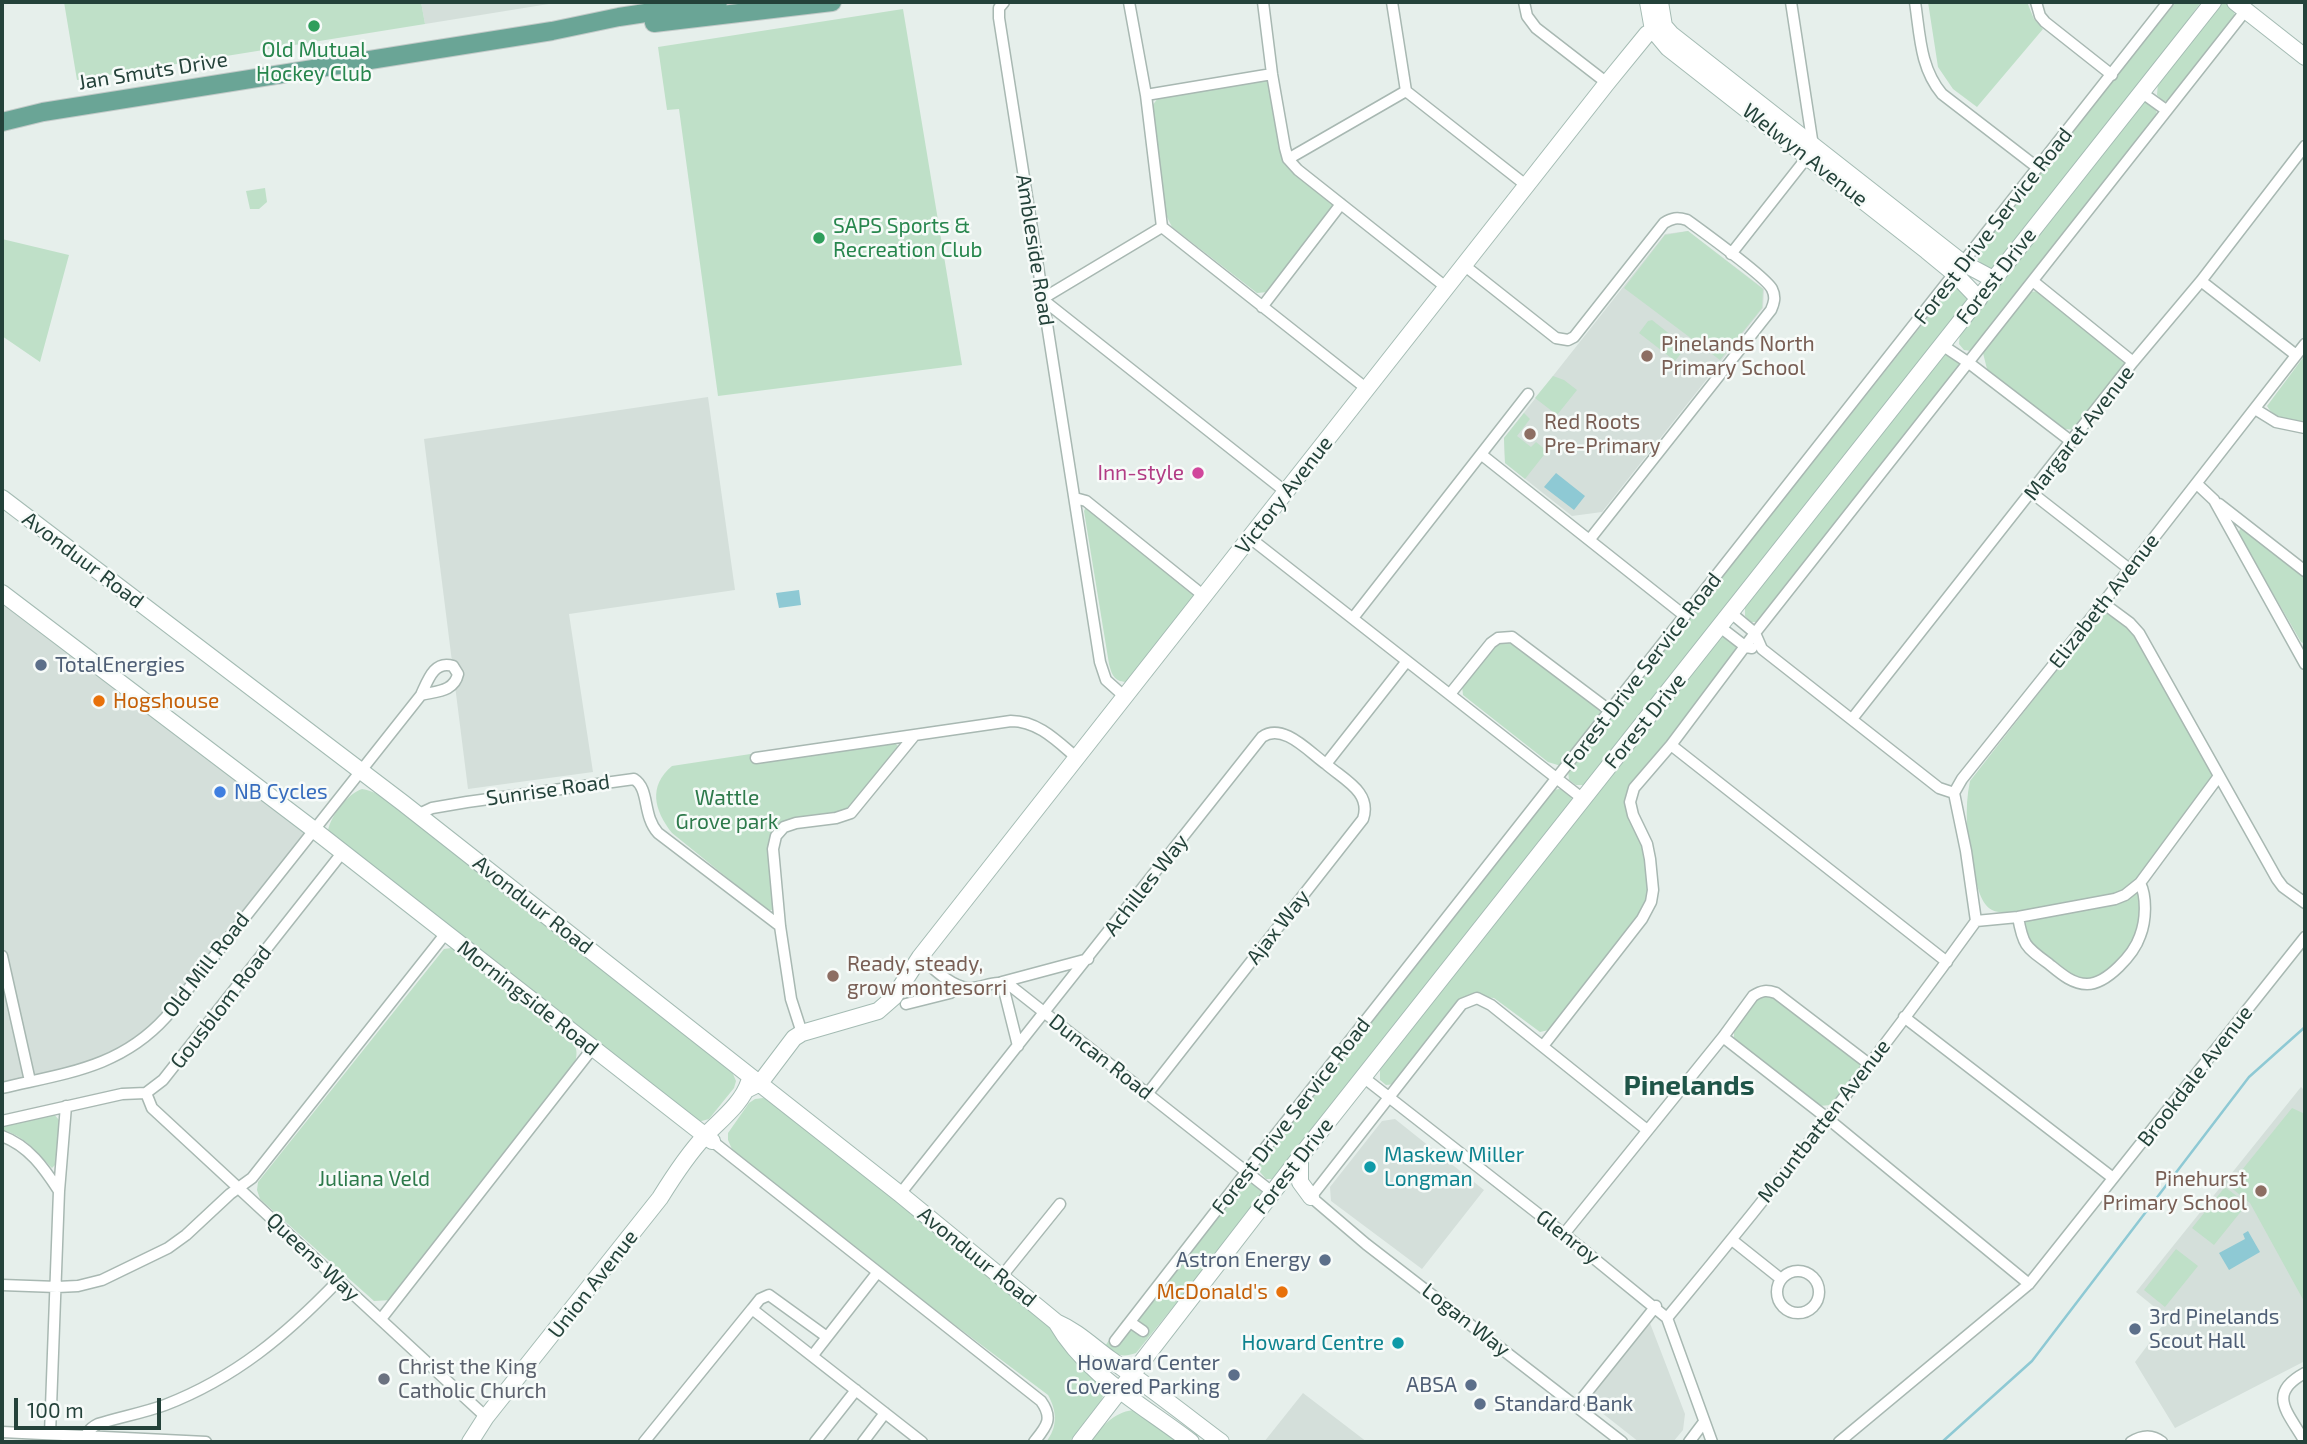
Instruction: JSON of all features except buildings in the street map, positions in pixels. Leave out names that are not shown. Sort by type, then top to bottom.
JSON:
[{"type":"main road","name":"Jan Smuts Drive","points":[[2,121],[43,112],[718,2]]},
{"type":"main road","name":"Jan Smuts Drive","points":[[560,29],[624,26],[832,2]]},
{"type":"street","name":"Ambleside Road","points":[[1004,2],[999,8],[999,18],[1102,672],[1125,697]]},
{"type":"street","points":[[1129,2],[1146,95],[1162,227],[1367,389]]},
{"type":"street","points":[[1263,2],[1272,74],[1289,159],[1298,170],[1447,288]]},
{"type":"street","points":[[1392,2],[1406,91],[1527,186]]},
{"type":"street","points":[[1524,2],[1527,16],[1536,28],[1607,83]]},
{"type":"street","name":"Welwyn Avenue","points":[[1648,2],[1668,48],[1810,151]]},
{"type":"street","name":"Welwyn Avenue","points":[[1659,28],[1660,2]]},
{"type":"street","points":[[1731,254],[1810,151],[1791,2]]},
{"type":"street","points":[[1915,2],[1926,71],[1932,82],[1942,94],[2038,168]]},
{"type":"street","points":[[2036,2],[2045,22],[2112,75]]},
{"type":"street","name":"Forest Drive Service Road","points":[[1115,1341],[2168,2]]},
{"type":"street","name":"Forest Drive","points":[[1080,1442],[1272,1192],[2213,2]]},
{"type":"street","points":[[1543,1046],[1642,919],[1651,902],[1654,890],[1650,859],[1630,802],[1634,788],[1671,745],[1755,634],[2034,282],[2166,110],[2240,6],[2305,57]]},
{"type":"street","name":"Victory Avenue","points":[[752,1083],[778,1040],[789,1030],[878,1011],[894,998],[905,982],[909,970],[1607,83],[1639,46],[1659,28]]},
{"type":"street","name":"Welwyn Avenue","points":[[1659,28],[1671,34],[1810,151],[1959,269],[1979,299]]},
{"type":"street","points":[[1639,46],[1652,42],[1668,48]]},
{"type":"street","points":[[1146,95],[1272,74]]},
{"type":"street","points":[[1289,159],[1406,91]]},
{"type":"street","points":[[2141,92],[2166,110]]},
{"type":"street","name":"Margaret Avenue","points":[[1852,719],[2133,362],[2201,281],[2305,146]]},
{"type":"street","points":[[1262,307],[1341,204]]},
{"type":"street","points":[[1465,266],[1562,340],[1574,337],[1664,223],[1671,219],[1687,220],[1769,284],[1774,291],[1771,310],[1590,538]]},
{"type":"street","points":[[1162,227],[1042,299],[1286,492]]},
{"type":"street","name":"Welwyn Avenue","points":[[1959,269],[1993,279]]},
{"type":"street","points":[[2201,281],[2295,355]]},
{"type":"street","points":[[2034,282],[2133,362]]},
{"type":"street","name":"Elizabeth Avenue","points":[[1954,793],[1962,779],[2305,344]]},
{"type":"street","points":[[1942,345],[2072,442]]},
{"type":"street","points":[[1353,618],[1528,394]]},
{"type":"street","points":[[2255,409],[2276,422],[2305,428]]},
{"type":"street","points":[[1482,455],[1685,616]]},
{"type":"street","points":[[2197,484],[2305,571]]},
{"type":"street","points":[[2032,493],[2128,568]]},
{"type":"street","name":"Avonduur Road","points":[[2,498],[417,815],[752,1083],[900,1194],[1056,1322],[1065,1337],[1099,1374],[1191,1442]]},
{"type":"street","points":[[1075,498],[1086,501],[1204,596]]},
{"type":"street","points":[[2214,500],[2305,664]]},
{"type":"street","points":[[1251,538],[1583,799]]},
{"type":"street","name":"Morningside Road","points":[[2,593],[313,829],[1041,1401],[1047,1410],[1048,1420],[1034,1442]]},
{"type":"street","points":[[2103,603],[2139,633],[2277,879],[2283,887],[2305,903]]},
{"type":"street","points":[[1731,613],[1755,634],[1762,649],[1938,788],[1954,793],[1976,921],[2018,917],[2115,899],[2140,883],[2219,776]]},
{"type":"street","points":[[1720,627],[1746,647],[1762,649]]},
{"type":"street","points":[[1450,694],[1491,643],[1498,638],[1511,637],[1609,710]]},
{"type":"street","points":[[1326,764],[1407,661]]},
{"type":"street","name":"Old Mill Road","points":[[2,1088],[110,1060],[150,1034],[421,695]]},
{"type":"street","points":[[756,758],[1022,721],[1043,730],[1077,758]]},
{"type":"street","name":"Achilles Way","points":[[900,1194],[1262,737],[1282,732],[1326,764]]},
{"type":"street","points":[[800,1028],[791,999],[780,926],[773,849],[776,836],[784,827],[796,823],[836,818],[850,813],[914,736]]},
{"type":"street","points":[[1671,745],[1947,962]]},
{"type":"street","name":"Ajax Way","points":[[1148,1093],[1363,819],[1366,810],[1361,793],[1326,764]]},
{"type":"street","name":"Sunrise Road","points":[[417,815],[432,808],[467,802],[634,779],[643,789],[647,813],[658,832],[780,926]]},
{"type":"street","name":"Gousblom Road","points":[[146,1093],[163,1080],[342,853]]},
{"type":"street","points":[[2018,917],[2022,938],[2027,947],[2071,981],[2085,984],[2100,982],[2111,975],[2139,940],[2143,926],[2144,898],[2140,883]]},
{"type":"street","name":"Mountbatten Avenue","points":[[1667,1318],[1828,1118],[1976,921]]},
{"type":"street","points":[[2,1285],[78,1286],[102,1280],[146,1260],[186,1235],[230,1194],[252,1178],[446,933]]},
{"type":"street","name":"Brookdale Avenue","points":[[1839,1442],[2029,1283],[2305,937]]},
{"type":"street","points":[[2,956],[30,1081]]},
{"type":"street","points":[[920,957],[959,986],[973,988],[1087,959]]},
{"type":"street","points":[[1002,982],[1018,1046]]},
{"type":"street","name":"Duncan Road","points":[[1002,982],[1012,987],[1272,1192]]},
{"type":"street","points":[[906,1004],[950,993],[959,986]]},
{"type":"street","points":[[1564,1234],[1753,996],[1760,991],[1776,993],[1868,1064]]},
{"type":"street","points":[[1300,1157],[1300,1182],[1311,1197],[1462,1004],[1477,998],[1485,1000],[1647,1130]]},
{"type":"street","points":[[1904,1017],[2113,1178]]},
{"type":"street","points":[[1723,1037],[1828,1118],[2029,1283]]},
{"type":"street","points":[[381,1319],[592,1049]]},
{"type":"street","name":"Glenroy","points":[[1363,1077],[1656,1306],[1667,1318],[1712,1442]]},
{"type":"street","name":"Union Avenue","points":[[467,1440],[660,1198],[673,1177],[709,1139],[752,1083]]},
{"type":"street","points":[[2,1121],[122,1094],[146,1093]]},
{"type":"street","name":"Queens Way","points":[[146,1093],[152,1108],[486,1417]]},
{"type":"street","points":[[50,1434],[59,1191],[66,1105]]},
{"type":"street","points":[[2,1136],[29,1151],[59,1191]]},
{"type":"street","name":"Logan Way","points":[[1311,1197],[1366,1244],[1622,1442]]},
{"type":"street","points":[[1002,1276],[1060,1204]]},
{"type":"street","points":[[1732,1240],[1781,1279]]},
{"type":"street","points":[[1794,1271],[1811,1275],[1819,1288],[1819,1298],[1815,1306],[1797,1314],[1781,1306],[1777,1297],[1777,1287],[1781,1279],[1794,1271]]},
{"type":"street","points":[[813,1355],[877,1273]]},
{"type":"street","points":[[85,1439],[98,1424],[174,1401],[247,1363],[298,1322],[338,1281]]},
{"type":"street","points":[[644,1442],[760,1299],[769,1295],[827,1337]]},
{"type":"street","points":[[1576,1406],[1656,1306]]},
{"type":"street","points":[[752,1309],[922,1442]]},
{"type":"street","name":"Avonduur Road","points":[[1056,1322],[1071,1328],[1133,1373],[1221,1442]]},
{"type":"street","points":[[1130,1322],[1143,1331]]},
{"type":"street","points":[[2305,1373],[2291,1381],[2284,1392],[2285,1407],[2305,1442]]},
{"type":"street","points":[[815,1442],[856,1390]]},
{"type":"street","points":[[863,1442],[886,1413]]},
{"type":"street","points":[[1689,1442],[1704,1422]]},
{"type":"street","points":[[2,1432],[85,1439],[206,1442]]},
{"type":"street","points":[[2131,1442],[2140,1437],[2157,1439]]},
{"type":"shaded area","points":[[421,2],[561,2],[425,24]]},
{"type":"shaded area","name":"Pinelands North Primary School","points":[[1688,231],[1764,289],[1763,308],[1602,512],[1572,516],[1505,463],[1504,438],[1665,234]]},
{"type":"shaded area","points":[[708,397],[735,590],[569,614],[593,772],[468,789],[424,439]]},
{"type":"shaded area","points":[[2,593],[313,829],[166,1017],[132,1048],[2,1088]]},
{"type":"shaded area","name":"Pinehurst Primary School","points":[[2301,1087],[2305,1091],[2305,1361],[2175,1428],[2135,1362],[2168,1318],[2136,1292]]},
{"type":"shaded area","points":[[1395,1119],[1484,1190],[1422,1269],[1331,1201],[1330,1187],[1382,1121]]},
{"type":"shaded area","points":[[1648,1318],[1685,1414],[1683,1430],[1673,1442],[1639,1442],[1583,1398]]},
{"type":"shaded area","points":[[1303,1393],[1367,1442],[1264,1442]]},
{"type":"green space","points":[[64,2],[421,2],[425,24],[77,80]]},
{"type":"green space","points":[[1928,2],[2027,2],[2034,19],[2043,29],[1977,107],[1953,89],[1938,67]]},
{"type":"green space","points":[[2176,2],[2201,2],[2147,77],[1993,268],[1987,268],[1978,260],[1979,249]]},
{"type":"green space","points":[[2221,3],[2234,10],[2235,20],[2168,101],[2163,101],[2157,95],[2158,82],[2215,4]]},
{"type":"green space","name":"SAPS Sports & Recreation Club","points":[[903,9],[962,365],[718,396],[679,109],[667,110],[658,47]]},
{"type":"green space","points":[[1263,78],[1269,81],[1284,153],[1334,204],[1268,292],[1257,293],[1172,227],[1166,215],[1152,106],[1158,98]]},
{"type":"green space","points":[[2142,102],[2156,107],[2157,118],[1971,351],[1964,350],[1959,344],[1960,332]]},
{"type":"green space","points":[[265,188],[267,202],[259,209],[250,209],[246,191]]},
{"type":"green space","points":[[1688,231],[1763,289],[1762,308],[1720,360],[1624,288],[1665,235]]},
{"type":"green space","points":[[2,239],[69,255],[40,362],[2,336]]},
{"type":"green space","points":[[1957,286],[1968,291],[1969,302],[1587,785],[1576,785],[1569,780],[1568,771],[1952,287]]},
{"type":"green space","points":[[2038,291],[2125,354],[2126,364],[2076,430],[2064,429],[1987,369],[1983,353],[2031,292]]},
{"type":"green space","points":[[1652,320],[1686,347],[1675,361],[1639,333],[1648,321]]},
{"type":"green space","points":[[1944,354],[1958,361],[1959,365],[1761,622],[1751,622],[1745,616],[1745,606]]},
{"type":"green space","points":[[2305,355],[2305,424],[2279,417],[2267,406]]},
{"type":"green space","points":[[1553,376],[1577,390],[1557,415],[1535,398]]},
{"type":"green space","points":[[1524,413],[1530,419],[1517,436],[1531,447],[1536,442],[1547,451],[1525,479],[1505,463],[1504,438]]},
{"type":"green space","points":[[1086,507],[1195,592],[1195,596],[1128,682],[1115,678],[1109,664],[1084,511]]},
{"type":"green space","points":[[2242,526],[2305,573],[2305,644],[2301,642],[2238,533]]},
{"type":"green space","points":[[2108,610],[2127,621],[2212,773],[2211,781],[2141,875],[2126,890],[2114,895],[2032,911],[1992,910],[1981,897],[1971,855],[1967,813],[1970,781],[2102,612]]},
{"type":"green space","points":[[1727,636],[1738,645],[1738,651],[1633,785],[1630,794],[1653,870],[1645,909],[1553,1029],[1540,1032],[1494,998],[1472,996],[1395,1084],[1386,1085],[1380,1080],[1380,1068],[1721,637]]},
{"type":"green space","points":[[1506,638],[1604,709],[1561,766],[1548,762],[1463,695],[1462,686],[1500,639]]},
{"type":"green space","name":"Wattle Grove park","points":[[829,742],[894,742],[899,747],[862,795],[844,810],[794,821],[778,829],[774,910],[767,910],[672,833],[661,816],[656,798],[657,790],[664,774],[672,766]]},
{"type":"green space","points":[[1564,788],[1572,800],[1277,1179],[1266,1179],[1260,1172],[1260,1162],[1554,790]]},
{"type":"green space","points":[[362,789],[389,801],[433,833],[730,1067],[736,1081],[734,1088],[709,1119],[698,1122],[328,831],[340,806]]},
{"type":"green space","points":[[2136,892],[2140,895],[2140,932],[2110,971],[2099,978],[2081,981],[2028,946],[2024,922],[2028,919]]},
{"type":"green space","name":"Juliana Veld","points":[[444,949],[460,951],[569,1038],[577,1052],[576,1059],[392,1300],[374,1301],[260,1199],[258,1182]]},
{"type":"green space","points":[[1759,996],[1774,996],[1862,1064],[1861,1069],[1832,1105],[1818,1106],[1734,1040],[1734,1027]]},
{"type":"green space","points":[[763,1098],[772,1100],[1044,1318],[1102,1386],[1104,1394],[1069,1442],[1046,1442],[1053,1431],[1055,1419],[1048,1395],[879,1268],[734,1154],[728,1133],[749,1103]]},
{"type":"green space","points":[[2292,1108],[2305,1114],[2305,1303],[2250,1203],[2229,1186]]},
{"type":"green space","points":[[53,1113],[59,1120],[56,1164],[52,1168],[24,1141],[3,1130],[2,1124]]},
{"type":"green space","points":[[1247,1180],[1261,1191],[1261,1198],[1136,1353],[1123,1355],[1105,1346],[1123,1320],[1131,1327]]},
{"type":"green space","points":[[2225,1187],[2247,1204],[2214,1245],[2192,1228]]},
{"type":"green space","points":[[2176,1249],[2198,1266],[2165,1307],[2144,1290]]},
{"type":"green space","points":[[1133,1410],[1184,1442],[1090,1442],[1113,1417]]},
{"type":"water","points":[[1556,473],[1585,496],[1574,510],[1544,487]]},
{"type":"water","points":[[799,590],[801,605],[779,608],[776,593]]},
{"type":"water","points":[[2248,1231],[2260,1252],[2229,1270],[2219,1253],[2245,1239],[2243,1234]]},
{"type":"waterway","points":[[1942,1442],[2032,1361],[2249,1077],[2305,1027]]},
{"type":"place","name":"Old Mutual Hockey Club","points":[[314,26]]},
{"type":"place","name":"SAPS Sports & Recreation Club","points":[[819,238]]},
{"type":"place","name":"Pinelands North Primary School","points":[[1647,356]]},
{"type":"place","name":"Red Roots Pre-Primary","points":[[1530,434]]},
{"type":"place","name":"Inn-style","points":[[1198,473]]},
{"type":"place","name":"TotalEnergies","points":[[41,665]]},
{"type":"place","name":"Hogshouse","points":[[99,701]]},
{"type":"place","name":"NB Cycles","points":[[220,792]]},
{"type":"place","name":"Ready, steady, grow montesorri","points":[[833,976]]},
{"type":"place","name":"Maskew Miller Longman","points":[[1370,1167]]},
{"type":"place","name":"Pinehurst Primary School","points":[[2261,1191]]},
{"type":"place","name":"Astron Energy","points":[[1325,1260]]},
{"type":"place","name":"McDonald's","points":[[1282,1292]]},
{"type":"place","name":"3rd Pinelands Scout Hall","points":[[2135,1329]]},
{"type":"place","name":"Howard Centre","points":[[1398,1343]]},
{"type":"place","name":"Howard Center Covered Parking","points":[[1234,1375]]},
{"type":"place","name":"Christ the King Catholic Church","points":[[384,1379]]},
{"type":"place","name":"ABSA","points":[[1471,1385]]},
{"type":"place","name":"Standard Bank","points":[[1480,1404]]},
{"type":"district","name":"Pinelands","points":[[1689,1086]]}]
